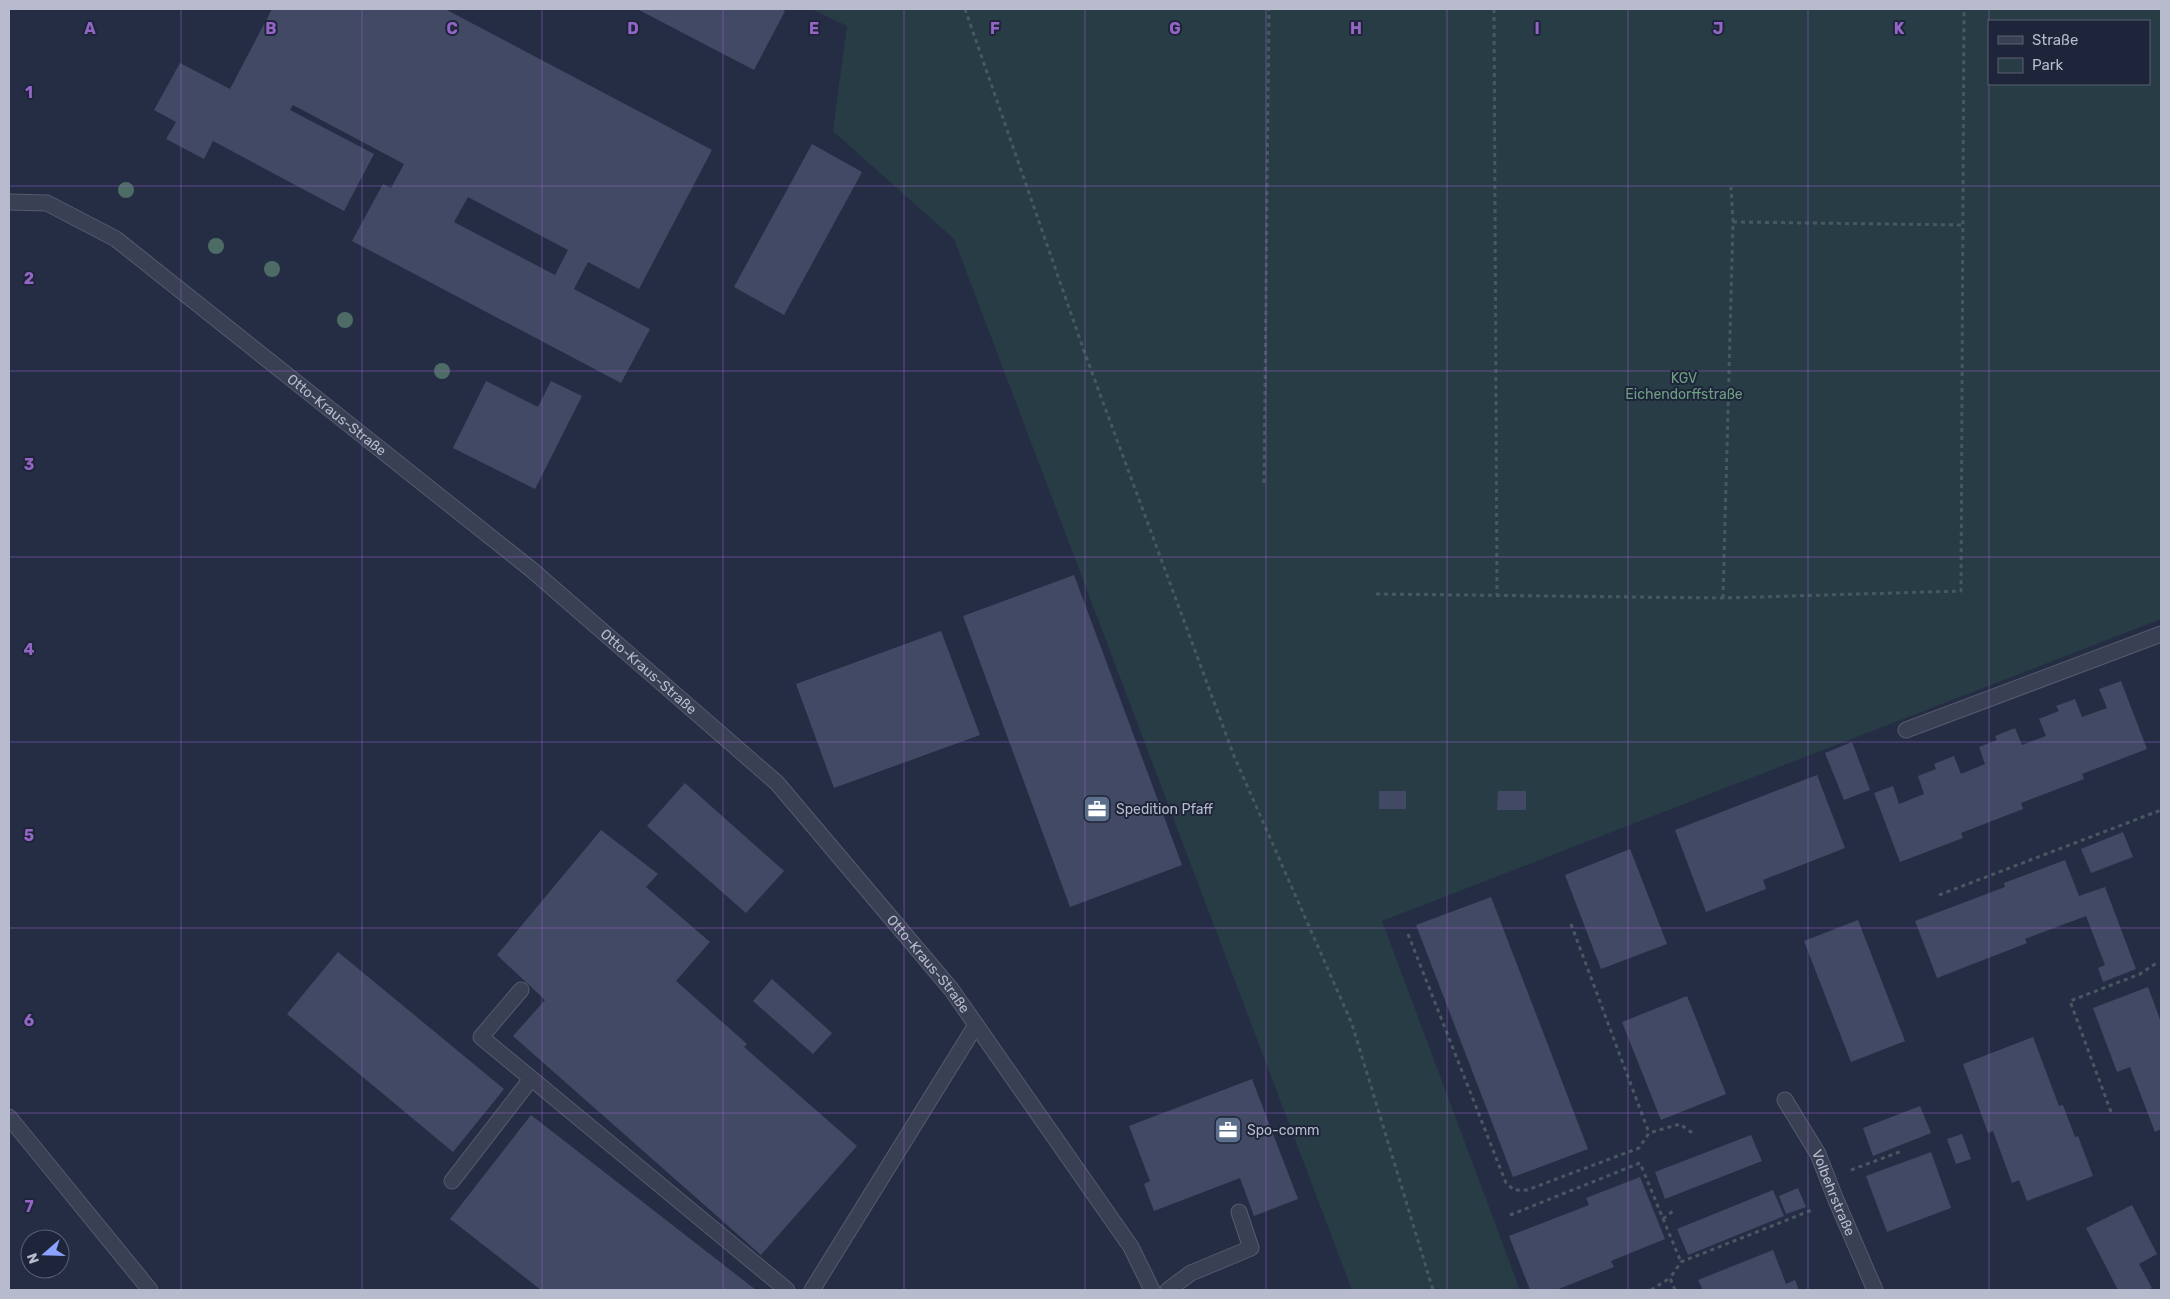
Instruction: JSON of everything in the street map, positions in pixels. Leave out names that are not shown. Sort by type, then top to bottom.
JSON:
[{"type":"street","name":"Otto-Kraus-Straße","points":[[9,202],[47,203],[116,239],[532,570],[777,783],[951,989],[1131,1247],[1152,1290]]},
{"type":"street","points":[[1906,730],[2161,634]]},
{"type":"street","points":[[521,990],[481,1037],[787,1290]]},
{"type":"street","points":[[812,1290],[976,1024]]},
{"type":"street","points":[[452,1181],[531,1079]]},
{"type":"street","name":"Volbehrstraße","points":[[1785,1100],[1818,1154],[1875,1290]]},
{"type":"street","points":[[9,1117],[150,1290]]},
{"type":"street","points":[[1168,1290],[1192,1273],[1251,1248],[1239,1212]]},
{"type":"path","points":[[965,9],[1084,351],[1234,756],[1352,1024],[1433,1290]]},
{"type":"path","points":[[1264,483],[1269,9]]},
{"type":"path","points":[[1494,9],[1497,595]]},
{"type":"path","points":[[1376,594],[1724,598],[1962,591],[1964,9]]},
{"type":"path","points":[[1724,598],[1733,222],[1731,187]]},
{"type":"path","points":[[1733,222],[1964,225]]},
{"type":"path","points":[[1940,894],[2161,810]]},
{"type":"path","points":[[1571,924],[1650,1133]]},
{"type":"path","points":[[1408,934],[1506,1183],[1514,1190],[1527,1190],[1639,1148],[1650,1133],[1680,1124],[1695,1135]]},
{"type":"path","points":[[2111,1112],[2070,1001],[2140,974],[2158,962]]},
{"type":"path","points":[[1862,1166],[1902,1151]]},
{"type":"path","points":[[1510,1215],[1640,1163],[1681,1262]]},
{"type":"path","points":[[1651,1290],[1670,1278],[1681,1262],[1836,1200]]},
{"type":"path","points":[[1663,1219],[1673,1211]]},
{"type":"path","points":[[1670,1278],[1675,1290]]},
{"type":"green space","name":"KGV Eichendorffstraße","points":[[811,9],[2161,9],[2161,619],[1382,921],[1520,1290],[1352,1290],[954,239],[833,131],[847,26]]},
{"type":"building","points":[[272,9],[445,9],[712,150],[639,289],[588,262],[574,289],[650,329],[621,383],[352,241],[383,184],[391,188],[404,164],[293,105],[290,110],[374,154],[344,211],[213,141],[204,159],[166,139],[176,122],[154,110],[180,63],[230,89]],"holes":[[[468,197],[568,250],[555,275],[454,222]]]},
{"type":"building","points":[[637,9],[781,9],[785,11],[754,70]]},
{"type":"building","points":[[812,144],[862,172],[784,315],[734,287]]},
{"type":"building","points":[[486,381],[538,407],[551,381],[582,396],[535,489],[453,448]]},
{"type":"building","points":[[1074,575],[1182,865],[1070,907],[963,616]]},
{"type":"building","points":[[941,631],[980,735],[834,788],[796,684]]},
{"type":"building","points":[[2121,681],[2147,749],[2082,774],[2084,779],[2021,803],[2023,809],[1961,833],[1963,838],[1900,862],[1874,793],[1893,786],[1899,804],[1924,794],[1918,776],[1936,769],[1934,764],[1954,756],[1961,774],[1985,764],[1979,747],[1997,740],[1995,736],[2015,728],[2022,745],[2046,736],[2039,719],[2059,711],[2056,706],[2075,699],[2082,717],[2107,708],[2099,689]]},
{"type":"building","points":[[1852,742],[1870,790],[1844,800],[1825,753]]},
{"type":"building","points":[[1817,775],[1845,848],[1763,880],[1766,889],[1706,912],[1675,830]]},
{"type":"building","points":[[685,783],[784,871],[746,913],[647,826]]},
{"type":"building","points":[[1379,791],[1406,791],[1406,809],[1379,809]]},
{"type":"building","points":[[1498,791],[1526,791],[1526,810],[1497,810]]},
{"type":"building","points":[[601,830],[658,874],[646,887],[710,942],[676,981],[747,1044],[744,1047],[857,1146],[761,1255],[513,1036],[545,1000],[497,955]]},
{"type":"building","points":[[2123,832],[2133,857],[2091,873],[2081,849]]},
{"type":"building","points":[[1630,849],[1667,944],[1601,969],[1565,875]]},
{"type":"building","points":[[2065,860],[2079,896],[2105,887],[2136,969],[2103,982],[2098,968],[2105,965],[2086,916],[2025,939],[2027,943],[1937,978],[1915,921],[2005,887],[2004,883]]},
{"type":"building","points":[[1491,897],[1588,1149],[1513,1177],[1416,925]]},
{"type":"building","points":[[1858,920],[1905,1041],[1851,1062],[1804,941]]},
{"type":"building","points":[[338,952],[504,1089],[453,1152],[287,1014]]},
{"type":"building","points":[[772,979],[832,1033],[813,1054],[753,1001]]},
{"type":"building","points":[[2148,987],[2161,1022],[2161,1129],[2155,1132],[2130,1067],[2117,1072],[2093,1008]]},
{"type":"building","points":[[1687,996],[1726,1094],[1661,1120],[1622,1022]]},
{"type":"building","points":[[2033,1037],[2059,1106],[2063,1105],[2075,1137],[2078,1136],[2093,1176],[2027,1201],[2019,1180],[2012,1183],[1993,1131],[1988,1133],[1963,1064]]},
{"type":"building","points":[[1252,1079],[1298,1199],[1254,1216],[1240,1178],[1154,1211],[1144,1184],[1150,1181],[1129,1126]]},
{"type":"building","points":[[1920,1106],[1931,1133],[1873,1156],[1863,1128]]},
{"type":"building","points":[[531,1115],[756,1290],[541,1290],[450,1219]]},
{"type":"building","points":[[1962,1134],[1971,1159],[1956,1164],[1947,1139]]},
{"type":"building","points":[[1751,1135],[1762,1161],[1665,1199],[1655,1172]]},
{"type":"building","points":[[1931,1152],[1951,1208],[1887,1232],[1866,1176]]},
{"type":"building","points":[[1640,1177],[1665,1239],[1611,1261],[1614,1267],[1556,1290],[1530,1290],[1509,1236],[1589,1205],[1586,1198]]},
{"type":"building","points":[[1798,1188],[1806,1207],[1786,1214],[1779,1196]]},
{"type":"building","points":[[1773,1190],[1784,1216],[1688,1255],[1677,1229]]},
{"type":"building","points":[[2132,1205],[2157,1254],[2139,1264],[2152,1288],[2148,1290],[2118,1290],[2086,1228]]},
{"type":"building","points":[[1773,1250],[1786,1284],[1795,1280],[1799,1290],[1703,1290],[1698,1280]]},
{"type":"place","name":"Spedition Pfaff","points":[[1097,809]]},
{"type":"place","name":"Spo-comm","points":[[1228,1130]]}]
